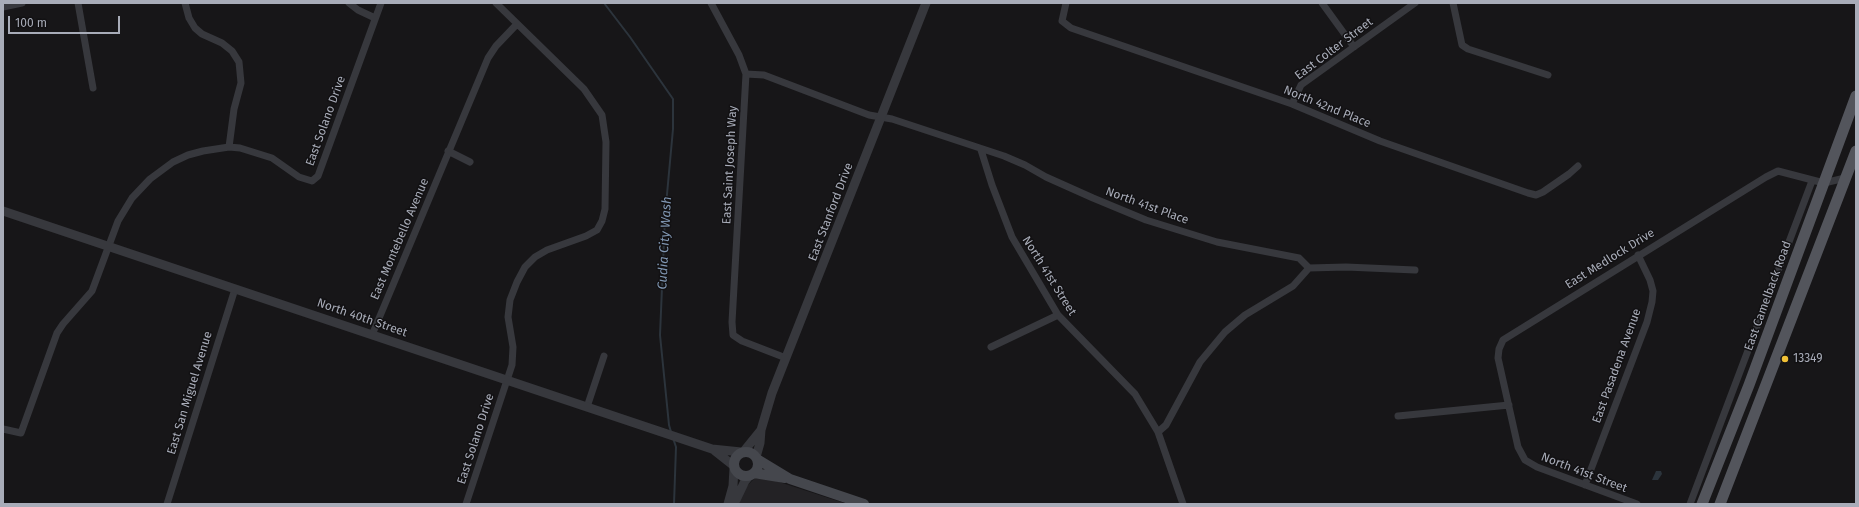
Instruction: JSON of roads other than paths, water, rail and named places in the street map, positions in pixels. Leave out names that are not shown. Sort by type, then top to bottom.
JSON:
[{"type":"main road","name":"East Camelback Road","points":[[1702,504],[1749,385],[1856,96]]},
{"type":"main road","points":[[1720,504],[1856,151]]},
{"type":"main road","points":[[790,479],[751,453],[743,452],[734,459],[734,467],[739,474],[752,474],[790,479],[864,504]]},
{"type":"main road","points":[[752,474],[758,467],[757,458]]},
{"type":"street","points":[[3,6],[22,3]]},
{"type":"street","points":[[78,3],[93,88]]},
{"type":"street","points":[[3,429],[21,433],[53,344],[63,324],[92,291],[111,235],[126,208],[150,179],[173,162],[188,155],[229,147],[234,109],[241,83],[239,62],[232,51],[222,43],[202,34],[194,28],[184,3]]},
{"type":"street","points":[[349,3],[358,10],[375,18]]},
{"type":"street","name":"East Solano Drive","points":[[229,147],[240,148],[272,158],[299,177],[312,181],[318,176],[381,3]]},
{"type":"street","points":[[496,3],[584,89],[602,115],[606,142],[605,209],[602,221],[596,230],[535,257],[523,272],[510,300],[508,317],[513,347],[512,365],[507,380]]},
{"type":"street","name":"East Saint Joseph Way","points":[[711,3],[739,55],[746,74],[732,322],[733,335],[742,341],[786,358]]},
{"type":"street","name":"East Stanford Drive","points":[[757,458],[761,430],[772,393],[926,3]]},
{"type":"street","name":"North 42nd Place","points":[[1066,3],[1062,21],[1071,28],[1292,104],[1380,141],[1536,195],[1569,174],[1578,166]]},
{"type":"street","points":[[1322,3],[1354,47]]},
{"type":"street","name":"East Colter Street","points":[[1292,104],[1301,85],[1415,3]]},
{"type":"street","points":[[1453,3],[1462,45],[1468,49],[1548,75]]},
{"type":"street","name":"East Montebello Avenue","points":[[372,335],[488,58],[496,46],[517,24]]},
{"type":"street","name":"North 41st Place","points":[[746,74],[764,75],[869,115],[881,117],[1021,163],[1046,177],[1146,220],[1217,242],[1299,258],[1309,268]]},
{"type":"street","name":"North 41st Street","points":[[981,150],[992,185],[1012,238],[1058,315],[1135,394],[1158,432]]},
{"type":"street","points":[[448,151],[470,162]]},
{"type":"street","name":"East Medlock Drive","points":[[1525,460],[1520,450],[1498,358],[1498,349],[1503,340],[1638,255],[1778,171],[1824,184],[1845,178]]},
{"type":"street","name":"East Camelback Road","points":[[1690,504],[1812,181]]},
{"type":"street","name":"North 40th Street","points":[[3,212],[712,449],[743,452]]},
{"type":"street","name":"East Pasadena Avenue","points":[[1585,485],[1647,322],[1652,302],[1650,280],[1638,255]]},
{"type":"street","points":[[1183,504],[1158,432],[1166,425],[1200,362],[1225,332],[1245,315],[1293,286],[1309,268],[1346,267],[1415,270]]},
{"type":"street","name":"East San Miguel Avenue","points":[[167,504],[235,289]]},
{"type":"street","points":[[991,347],[1058,315]]},
{"type":"street","points":[[588,407],[604,356]]},
{"type":"street","name":"East Solano Drive","points":[[466,504],[507,380]]},
{"type":"street","points":[[1398,416],[1509,405]]},
{"type":"street","name":"East Stanford Drive","points":[[743,452],[761,430]]},
{"type":"street","name":"North 40th Street","points":[[712,449],[724,457],[734,467]]},
{"type":"street","name":"North 41st Street","points":[[1525,460],[1537,467],[1637,504]]},
{"type":"street","points":[[728,504],[733,486],[734,467]]},
{"type":"street","points":[[734,504],[745,480],[752,474]]},
{"type":"waterway","name":"Cudia City Wash","points":[[604,3],[630,37],[673,99],[673,129],[665,216],[660,335],[671,432]]},
{"type":"waterway","name":"Cudia City Wash","points":[[673,438],[676,447],[674,504]]},
{"type":"place","name":"13349","points":[[1785,359]]}]
